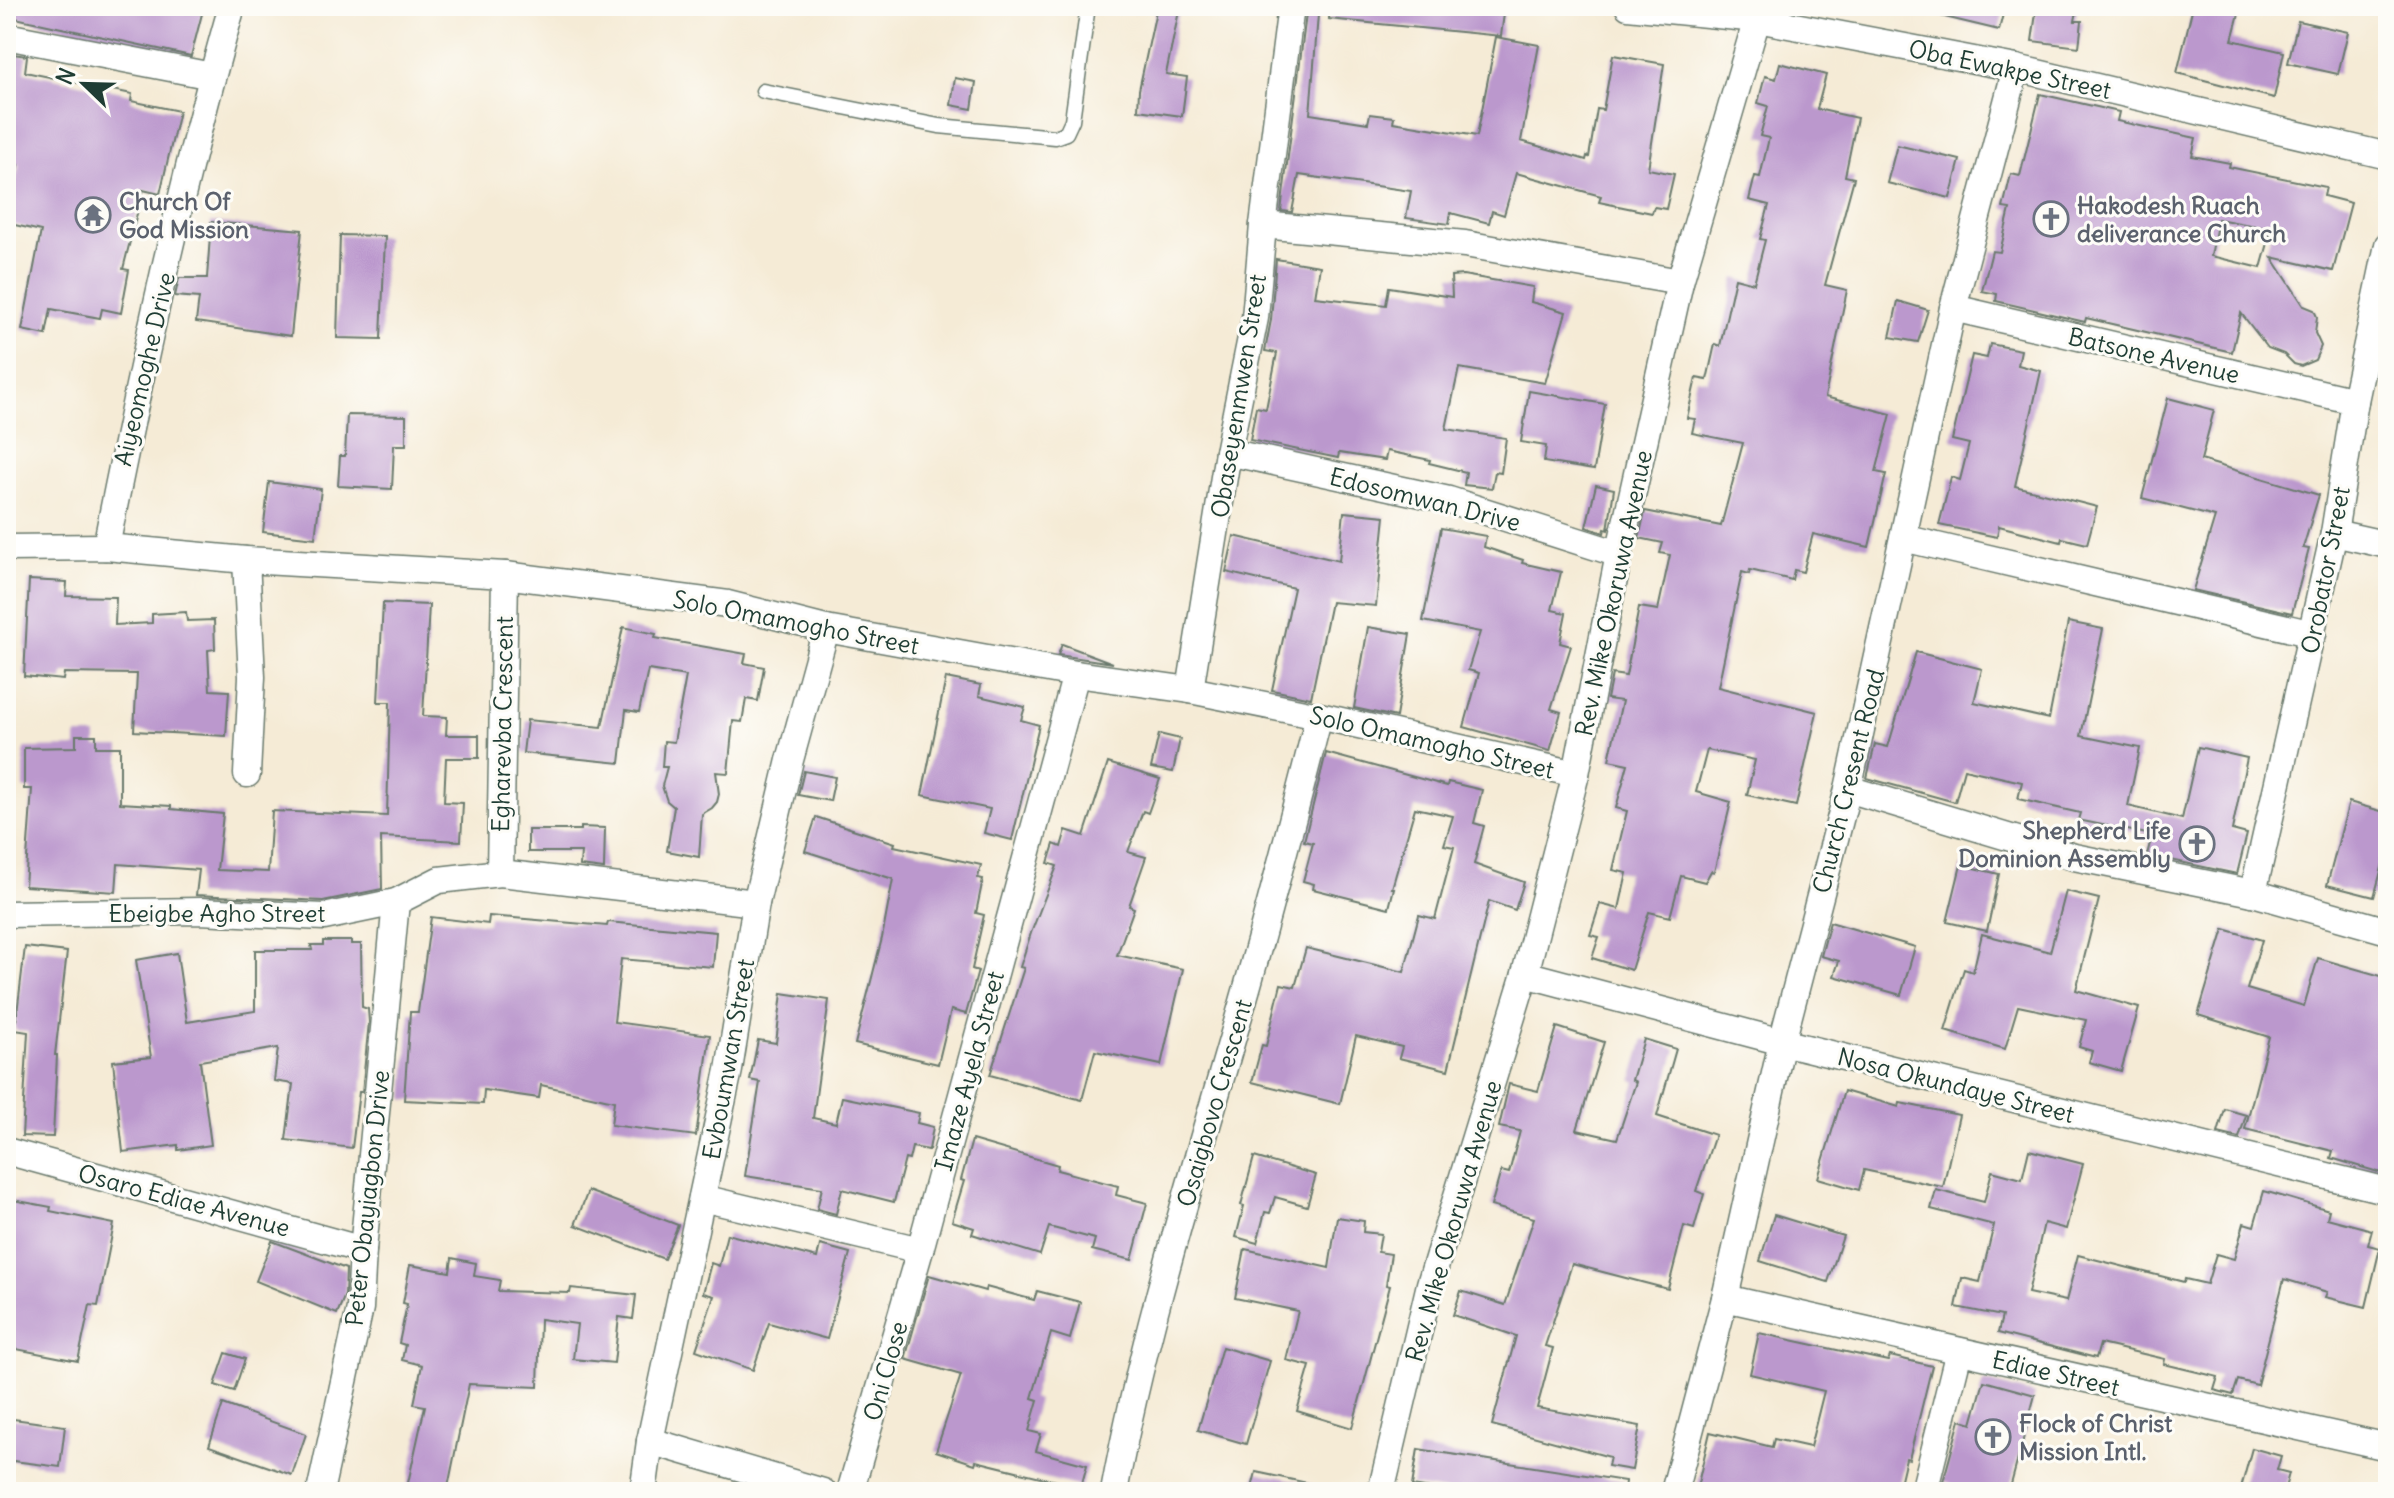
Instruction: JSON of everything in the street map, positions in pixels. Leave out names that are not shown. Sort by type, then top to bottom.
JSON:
[{"type":"street","name":"Aiyeomoghe Drive","points":[[106,547],[138,385],[212,76],[232,6]]},
{"type":"street","name":"Obaseyenmwen Street","points":[[1190,690],[1228,452],[1255,318],[1263,225],[1291,6]]},
{"type":"street","name":"Oba Ewakpe Street","points":[[1628,6],[1757,19],[2016,68],[2388,156]]},
{"type":"street","name":"Rev. Mike Okoruwa Avenue","points":[[1381,1492],[1430,1284],[1525,974],[1576,774],[1619,554],[1680,282],[1757,19]]},
{"type":"street","points":[[6,36],[212,76]]},
{"type":"street","name":"Church Cresent Road","points":[[1674,1492],[1725,1298],[1782,1042],[1848,789],[1953,308],[2016,68]]},
{"type":"street","points":[[1263,225],[1465,244],[1680,282]]},
{"type":"street","name":"Orobator Street","points":[[2253,893],[2313,634],[2334,533],[2355,401],[2388,245]]},
{"type":"street","name":"Batsone Avenue","points":[[1953,308],[2355,401]]},
{"type":"street","name":"Edosomwan Drive","points":[[1228,452],[1449,500],[1619,554]]},
{"type":"street","points":[[2334,533],[2388,545]]},
{"type":"street","points":[[1903,538],[2313,634]]},
{"type":"street","name":"Solo Omamogho Street","points":[[6,548],[106,547],[246,560],[505,575],[728,604],[826,629],[1076,674],[1190,690],[1576,774]]},
{"type":"street","points":[[246,560],[252,677],[247,774]]},
{"type":"street","name":"Egharevba Crescent","points":[[500,873],[505,575]]},
{"type":"street","name":"Evboumwan Street","points":[[643,1492],[650,1441],[729,1070],[756,903],[790,760],[826,629]]},
{"type":"street","name":"Imaze Ayela Street","points":[[920,1250],[1076,674]]},
{"type":"street","name":"Osaigbovo Crescent","points":[[1114,1492],[1131,1401],[1278,879],[1319,716]]},
{"type":"street","points":[[1848,789],[2074,857],[2253,893],[2388,931]]},
{"type":"street","name":"Ebeigbe Agho Street","points":[[6,914],[200,911],[324,917],[396,902],[439,880],[500,873],[756,903]]},
{"type":"street","name":"Peter Obayiagbon Drive","points":[[320,1492],[360,1308],[396,902]]},
{"type":"street","name":"Nosa Okundaye Street","points":[[1525,974],[1782,1042],[2388,1191]]},
{"type":"street","name":"Osaro Ediae Avenue","points":[[6,1151],[363,1250]]},
{"type":"street","points":[[702,1198],[920,1250]]},
{"type":"street","name":"Oni Close","points":[[850,1492],[920,1250]]},
{"type":"street","name":"Ediae Street","points":[[1725,1298],[2388,1447]]},
{"type":"street","points":[[1924,1492],[1959,1351]]},
{"type":"street","points":[[650,1441],[823,1492]]},
{"type":"lane","points":[[763,91],[939,126],[1055,137],[1066,133],[1072,120],[1088,6]]},
{"type":"building","points":[[6,6],[204,6],[191,56],[6,16]]},
{"type":"building","points":[[1157,6],[1180,6],[1166,74],[1187,77],[1182,116],[1138,110],[1139,90]]},
{"type":"building","points":[[1330,6],[1424,6],[1504,14],[1501,36],[1329,19]]},
{"type":"building","points":[[1929,6],[2005,6],[1999,30],[1928,13]]},
{"type":"building","points":[[2037,6],[2078,6],[2075,21],[2082,21],[2079,47],[2032,41]]},
{"type":"building","points":[[2193,6],[2241,6],[2232,40],[2284,52],[2274,98],[2177,73]]},
{"type":"building","points":[[1306,14],[1318,15],[1310,114],[1368,123],[1370,114],[1394,117],[1393,122],[1477,136],[1496,37],[1539,45],[1521,141],[1586,160],[1597,109],[1603,110],[1613,55],[1664,64],[1648,169],[1674,174],[1666,209],[1654,207],[1652,213],[1599,202],[1601,196],[1516,173],[1504,215],[1492,211],[1489,223],[1451,213],[1449,224],[1406,218],[1411,191],[1299,175],[1292,212],[1281,211]]},
{"type":"building","points":[[2298,21],[2348,32],[2338,74],[2288,63]]},
{"type":"building","points":[[6,53],[27,56],[25,72],[132,94],[131,101],[179,111],[160,194],[143,190],[123,269],[129,270],[121,313],[102,309],[100,318],[51,309],[46,335],[22,330],[41,231],[6,223],[19,165],[6,160]]},
{"type":"building","points":[[1780,63],[1826,75],[1817,109],[1857,118],[1845,176],[1854,178],[1825,285],[1847,290],[1825,397],[1891,414],[1876,472],[1886,474],[1869,547],[1813,534],[1803,572],[1794,570],[1792,580],[1750,570],[1749,574],[1742,572],[1718,687],[1817,712],[1796,806],[1747,795],[1755,760],[1707,750],[1696,792],[1731,802],[1714,872],[1711,871],[1705,882],[1681,876],[1670,917],[1649,912],[1631,970],[1592,958],[1599,937],[1590,935],[1600,904],[1619,909],[1627,873],[1613,870],[1627,811],[1616,808],[1628,764],[1609,760],[1622,701],[1607,699],[1612,674],[1626,676],[1639,607],[1658,610],[1670,555],[1660,553],[1663,543],[1639,538],[1645,511],[1721,526],[1743,443],[1692,433],[1695,419],[1687,418],[1696,378],[1707,380],[1715,344],[1720,346],[1735,278],[1754,283],[1765,240],[1760,239],[1769,205],[1749,200],[1755,176],[1760,177],[1769,138],[1760,136],[1768,106],[1758,103],[1765,76],[1776,79]]},
{"type":"building","points":[[955,78],[976,82],[972,109],[951,105]]},
{"type":"building","points":[[2040,94],[2119,112],[2117,121],[2196,138],[2192,156],[2326,187],[2324,196],[2351,203],[2333,271],[2272,257],[2304,306],[2314,310],[2317,317],[2315,333],[2321,346],[2315,360],[2301,366],[2268,348],[2241,313],[2232,352],[1996,301],[1997,294],[1982,291],[1992,251],[2000,252],[2010,209],[2003,208],[2011,174],[2020,176]],"holes":[[[2218,219],[2272,229],[2261,268],[2211,256]]]},
{"type":"building","points":[[1897,145],[1960,160],[1950,198],[1887,183]]},
{"type":"building","points":[[211,222],[302,230],[291,336],[196,322],[199,298],[175,296],[179,278],[207,278]]},
{"type":"building","points":[[340,235],[385,236],[381,339],[337,338]]},
{"type":"building","points":[[1276,259],[1320,266],[1315,297],[1386,305],[1389,287],[1452,297],[1451,276],[1463,275],[1533,287],[1531,302],[1566,312],[1545,383],[1459,368],[1446,429],[1506,438],[1501,473],[1495,472],[1492,488],[1464,485],[1466,472],[1387,451],[1385,460],[1339,453],[1338,458],[1250,440],[1256,407],[1266,409],[1277,353],[1265,351]]},
{"type":"building","points":[[1898,301],[1928,310],[1918,342],[1890,337]]},
{"type":"building","points":[[1990,344],[2021,350],[2018,365],[2041,371],[2015,486],[2097,507],[2087,544],[2062,538],[2061,542],[1999,526],[1997,537],[1939,525],[1951,477],[1960,480],[1969,444],[1952,440],[1972,355],[1987,358]]},
{"type":"building","points":[[1529,391],[1605,404],[1594,470],[1544,462],[1546,446],[1521,442]]},
{"type":"building","points":[[2168,398],[2214,410],[2201,460],[2319,495],[2303,548],[2309,549],[2292,613],[2193,590],[2215,517],[2142,498]]},
{"type":"building","points":[[347,415],[406,416],[406,445],[394,445],[392,489],[338,486],[340,456],[345,456]]},
{"type":"building","points":[[269,482],[321,489],[315,538],[263,532]]},
{"type":"building","points":[[1596,485],[1614,489],[1608,530],[1605,529],[1604,533],[1586,527]]},
{"type":"building","points":[[1344,512],[1385,516],[1376,606],[1331,602],[1311,698],[1272,690],[1294,588],[1226,572],[1234,536],[1339,561]]},
{"type":"building","points":[[1441,528],[1486,536],[1484,547],[1523,560],[1522,563],[1561,572],[1552,610],[1566,613],[1560,643],[1571,646],[1551,709],[1561,712],[1550,751],[1464,727],[1479,673],[1468,670],[1480,632],[1423,621]]},
{"type":"building","points":[[29,580],[67,582],[66,596],[116,597],[115,625],[152,623],[152,614],[186,612],[187,621],[214,620],[215,649],[208,650],[210,690],[229,691],[226,736],[134,731],[137,674],[64,673],[63,680],[24,676]]},
{"type":"building","points":[[383,603],[429,605],[423,716],[447,717],[446,735],[479,735],[479,758],[446,758],[444,802],[463,803],[461,841],[381,837],[382,889],[323,901],[196,895],[199,870],[118,864],[116,892],[25,886],[32,789],[24,789],[24,748],[76,747],[76,735],[96,735],[96,747],[120,747],[120,803],[171,806],[171,809],[223,814],[217,870],[268,872],[272,811],[387,816],[390,702],[378,702]]},
{"type":"building","points":[[2068,622],[2103,629],[2081,736],[2140,748],[2128,806],[2182,819],[2198,747],[2247,758],[2232,830],[2247,834],[2237,874],[2147,855],[2152,835],[2078,820],[2080,813],[2018,799],[2022,782],[1964,769],[1955,802],[1867,778],[1875,744],[1888,747],[1916,652],[1982,669],[1974,702],[2049,719]]},
{"type":"building","points":[[623,627],[656,634],[655,638],[746,654],[744,663],[764,667],[758,701],[746,699],[742,722],[733,721],[728,773],[716,772],[719,794],[712,808],[702,814],[699,857],[667,851],[674,807],[667,801],[662,786],[667,767],[662,767],[664,741],[674,742],[686,676],[648,670],[639,712],[626,710],[620,763],[523,753],[527,720],[602,727]]},
{"type":"building","points":[[1368,627],[1410,634],[1396,717],[1354,708]]},
{"type":"building","points":[[1062,644],[1113,663],[1058,655]]},
{"type":"building","points":[[946,678],[981,685],[979,696],[1025,707],[1021,720],[1039,725],[1012,840],[984,833],[990,809],[922,795]]},
{"type":"building","points":[[1159,734],[1180,739],[1173,772],[1151,768]]},
{"type":"building","points":[[1326,753],[1447,786],[1448,782],[1482,790],[1474,823],[1484,826],[1474,864],[1524,882],[1515,910],[1489,901],[1448,1070],[1399,1058],[1402,1047],[1356,1036],[1340,1104],[1252,1082],[1262,1045],[1266,1046],[1281,984],[1295,987],[1306,948],[1404,972],[1419,915],[1435,919],[1454,847],[1444,845],[1453,816],[1415,808],[1389,908],[1313,889],[1314,884],[1303,881],[1313,843],[1304,841]]},
{"type":"building","points":[[1108,763],[1160,779],[1148,813],[1143,811],[1128,852],[1146,857],[1129,906],[1134,908],[1117,955],[1183,969],[1161,1065],[1095,1051],[1082,1100],[990,1075],[1024,968],[1020,967],[1057,866],[1048,863],[1054,844],[1061,847],[1066,830],[1084,836]]},
{"type":"building","points":[[804,771],[835,777],[830,801],[798,795]]},
{"type":"building","points":[[2349,802],[2388,813],[2388,845],[2374,897],[2327,885]]},
{"type":"building","points":[[816,817],[895,843],[894,846],[981,865],[978,878],[983,879],[976,913],[984,915],[972,969],[978,971],[966,1014],[951,1010],[938,1064],[855,1044],[882,938],[893,879],[805,851]]},
{"type":"building","points":[[581,827],[605,828],[604,869],[580,866],[581,852],[528,852],[528,830],[581,830]]},
{"type":"building","points":[[1961,865],[1999,874],[1987,931],[1947,922]]},
{"type":"building","points":[[2066,891],[2099,899],[2076,990],[2139,1008],[2121,1071],[2089,1062],[2092,1051],[2079,1047],[2086,1020],[2018,1006],[2005,1049],[1945,1031],[1964,969],[1973,972],[1982,934],[2050,952]]},
{"type":"building","points":[[489,916],[716,932],[713,967],[621,959],[614,1022],[710,1035],[696,1136],[611,1125],[614,1101],[541,1085],[539,1098],[484,1090],[483,1104],[404,1100],[410,1012],[418,1012],[431,917],[488,924]]},
{"type":"building","points":[[1830,922],[1915,947],[1901,995],[1834,976],[1839,961],[1821,956]]},
{"type":"building","points":[[2224,929],[2262,940],[2247,989],[2304,1006],[2318,958],[2388,978],[2388,1175],[2331,1158],[2333,1151],[2245,1129],[2269,1037],[2198,1015]]},
{"type":"building","points":[[323,941],[361,944],[362,1007],[368,1009],[369,1022],[362,1092],[359,1092],[352,1148],[286,1140],[293,1084],[274,1081],[278,1048],[200,1061],[211,1145],[178,1150],[178,1145],[123,1152],[113,1061],[151,1057],[136,960],[177,953],[187,1022],[255,1011],[255,950],[312,950],[311,945],[323,945]]},
{"type":"building","points":[[25,947],[67,952],[55,1055],[53,1137],[22,1136],[28,1032],[15,1030]]},
{"type":"building","points":[[782,993],[829,1000],[813,1118],[836,1123],[842,1097],[919,1113],[917,1123],[933,1127],[929,1150],[912,1147],[909,1160],[905,1159],[894,1202],[842,1189],[836,1214],[817,1209],[822,1188],[745,1176],[760,1082],[750,1080],[758,1040],[776,1043]]},
{"type":"building","points":[[1557,1027],[1604,1042],[1577,1130],[1617,1139],[1636,1082],[1632,1080],[1644,1039],[1676,1049],[1657,1116],[1715,1135],[1696,1191],[1704,1194],[1694,1229],[1684,1226],[1668,1289],[1572,1264],[1545,1346],[1553,1348],[1537,1408],[1640,1426],[1632,1470],[1608,1466],[1610,1457],[1492,1425],[1516,1336],[1453,1315],[1461,1291],[1505,1305],[1534,1218],[1491,1206],[1501,1171],[1509,1173],[1520,1131],[1499,1127],[1509,1084],[1538,1091]]},
{"type":"building","points":[[1844,1091],[1899,1107],[1900,1103],[1959,1115],[1943,1187],[1864,1170],[1859,1190],[1818,1178]]},
{"type":"building","points":[[2225,1109],[2246,1115],[2239,1138],[2218,1133]]},
{"type":"building","points":[[972,1140],[1058,1165],[1057,1170],[1118,1186],[1116,1195],[1147,1203],[1132,1260],[1092,1250],[1095,1239],[1049,1227],[1040,1255],[972,1234],[974,1228],[952,1221]]},
{"type":"building","points":[[2029,1150],[2083,1164],[2066,1229],[2044,1223],[2028,1293],[2066,1301],[2078,1255],[2184,1282],[2185,1279],[2207,1284],[2216,1254],[2234,1259],[2244,1223],[2254,1226],[2264,1191],[2329,1210],[2327,1218],[2372,1230],[2368,1245],[2380,1248],[2366,1307],[2325,1297],[2327,1292],[2284,1279],[2257,1385],[2238,1380],[2233,1395],[2214,1390],[2218,1377],[2164,1364],[2165,1359],[2100,1344],[2096,1358],[1998,1333],[2002,1316],[1956,1307],[1962,1278],[1980,1282],[1994,1225],[1931,1209],[1936,1190],[1984,1202],[1992,1171],[2022,1179]]},
{"type":"building","points":[[1254,1157],[1316,1175],[1307,1206],[1275,1197],[1270,1213],[1265,1212],[1257,1243],[1236,1237]]},
{"type":"building","points":[[588,1191],[678,1225],[664,1259],[575,1225]]},
{"type":"building","points":[[13,1200],[114,1224],[98,1306],[90,1305],[78,1361],[6,1347],[6,1237]]},
{"type":"building","points":[[1774,1215],[1843,1236],[1828,1282],[1760,1261]]},
{"type":"building","points":[[1337,1217],[1364,1221],[1363,1232],[1381,1234],[1378,1252],[1391,1254],[1386,1285],[1390,1286],[1352,1428],[1297,1411],[1310,1366],[1286,1360],[1298,1311],[1235,1298],[1245,1249],[1329,1268]]},
{"type":"building","points":[[727,1234],[817,1258],[820,1245],[850,1253],[827,1339],[769,1323],[753,1370],[696,1350],[714,1296],[703,1293],[711,1263],[719,1266]]},
{"type":"building","points":[[272,1241],[346,1269],[345,1295],[337,1314],[256,1281]]},
{"type":"building","points":[[452,1258],[476,1263],[474,1276],[500,1280],[498,1291],[570,1293],[571,1288],[636,1295],[633,1319],[619,1317],[614,1363],[573,1359],[577,1324],[540,1319],[538,1387],[469,1384],[447,1492],[406,1492],[425,1406],[414,1404],[422,1365],[402,1360],[405,1345],[399,1343],[407,1304],[403,1303],[410,1265],[450,1272]]},
{"type":"building","points":[[929,1275],[985,1291],[986,1287],[1034,1300],[1037,1291],[1080,1302],[1070,1339],[1051,1333],[1032,1398],[1038,1400],[1029,1431],[1041,1434],[1036,1451],[1087,1465],[1081,1487],[976,1461],[975,1464],[936,1451],[961,1375],[905,1359]]},
{"type":"building","points":[[1759,1333],[1888,1361],[1890,1356],[1932,1366],[1898,1492],[1696,1492],[1710,1432],[1772,1447],[1774,1439],[1810,1447],[1824,1391],[1750,1374]]},
{"type":"building","points":[[1222,1347],[1270,1361],[1246,1444],[1198,1430]]},
{"type":"building","points":[[226,1353],[245,1359],[234,1391],[215,1385]]},
{"type":"building","name":"Flock of Christ Mission Intl.","points":[[1984,1381],[2035,1395],[2009,1492],[1982,1492],[1943,1482],[1960,1420],[1972,1424]]},
{"type":"building","points":[[223,1404],[306,1434],[292,1475],[209,1446]]},
{"type":"building","points":[[6,1418],[65,1426],[60,1467],[6,1460]]},
{"type":"building","points":[[2252,1448],[2281,1456],[2277,1470],[2289,1473],[2284,1492],[2240,1492]]},
{"type":"building","points":[[1418,1449],[1625,1481],[1624,1492],[1450,1492],[1412,1486]]},
{"type":"building","points":[[1256,1472],[1312,1484],[1311,1492],[1251,1492]]},
{"type":"place","name":"Church Of God Mission","points":[[93,215]]},
{"type":"place","name":"Hakodesh Ruach deliverance Church","points":[[2051,219]]},
{"type":"place","name":"Shepherd Life Dominion Assembly","points":[[2197,844]]},
{"type":"place","name":"Flock of Christ Mission Intl.","points":[[1993,1437]]}]
